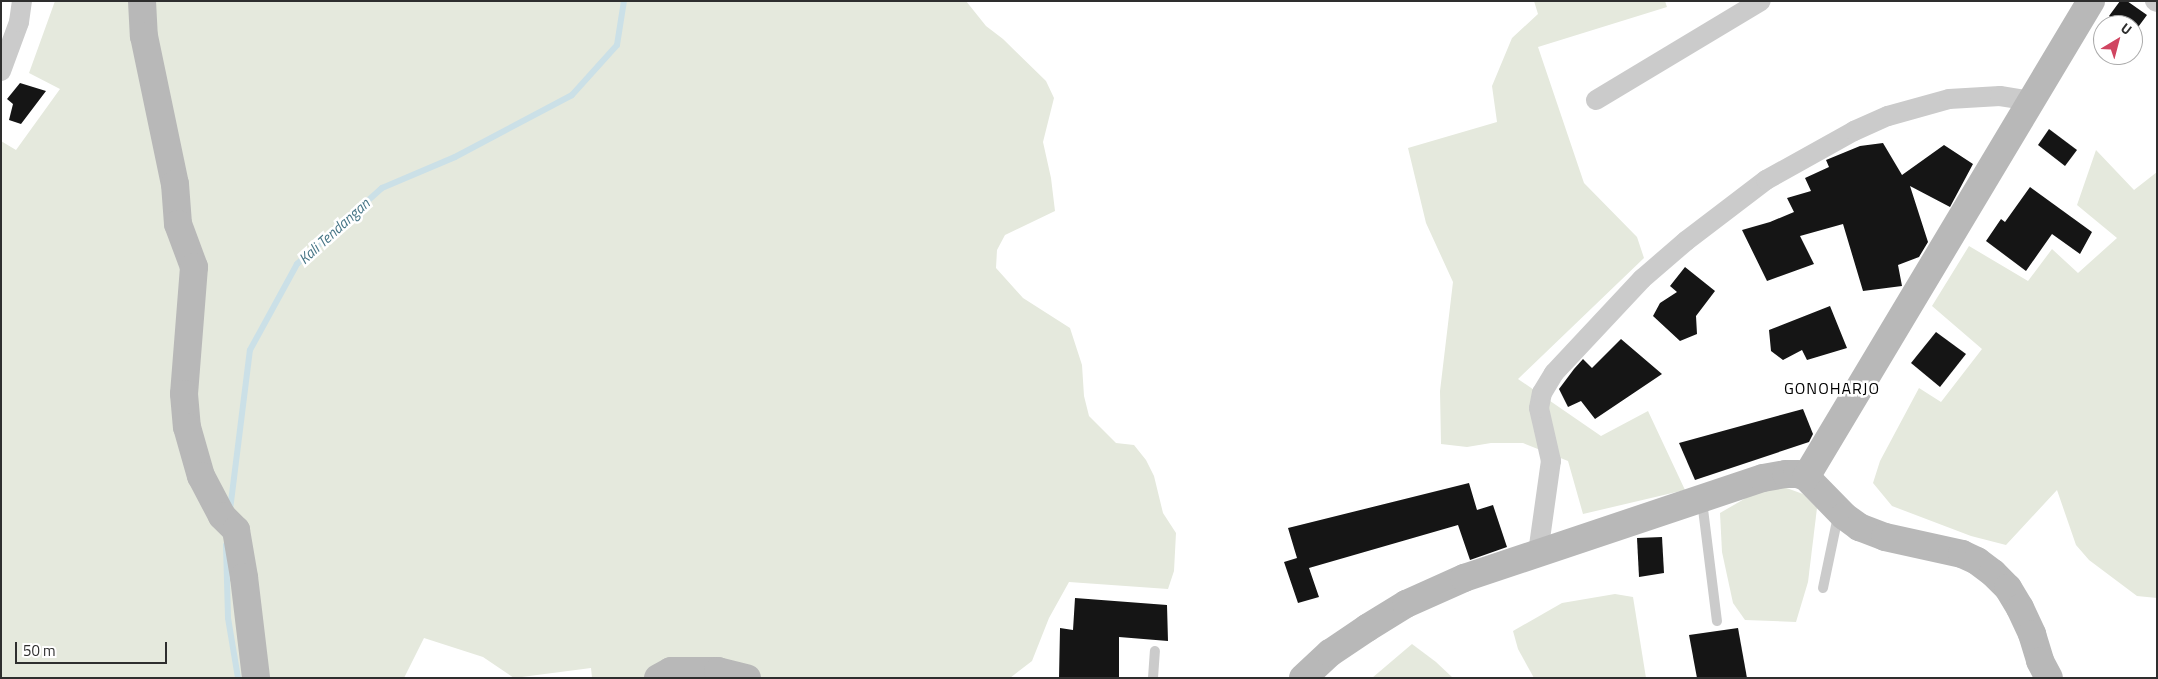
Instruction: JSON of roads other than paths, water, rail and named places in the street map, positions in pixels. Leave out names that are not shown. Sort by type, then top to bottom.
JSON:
[{"type":"street","points":[[1,71],[19,22],[22,1]]},
{"type":"street","points":[[142,1],[144,36],[175,184],[178,224],[194,267],[184,394],[187,427],[201,476],[229,523],[244,577],[256,678]]},
{"type":"street","points":[[1596,100],[1761,1]]},
{"type":"street","points":[[1806,477],[2091,1]]},
{"type":"street","points":[[1538,553],[1551,461],[1539,408],[1542,393],[1554,372],[1642,279],[1686,241],[1766,180],[1854,131],[1888,116],[1949,99],[2000,96],[2031,101]]},
{"type":"street","points":[[1303,678],[1330,653],[1406,604],[1464,578],[1763,478],[1786,474],[1797,474],[1806,477],[1839,511],[1859,527],[1885,537],[1962,554],[1977,561],[1993,573],[2008,588],[2020,608],[2032,634],[2040,661],[2049,678]]},
{"type":"street","points":[[658,678],[670,671],[708,671],[747,678]]},
{"type":"lane","points":[[1702,499],[1717,621]]},
{"type":"lane","points":[[1824,588],[1839,511]]},
{"type":"lane","points":[[1153,678],[1155,651]]},
{"type":"waterway","name":"Kali Tendangan","points":[[230,510],[250,350],[297,264],[382,188],[455,157],[572,95],[617,45],[624,1]]},
{"type":"waterway","name":"Kali Tendangan","points":[[226,545],[228,618],[238,678]]},
{"type":"district","name":"GONOHARJO","points":[[1832,388]]}]
